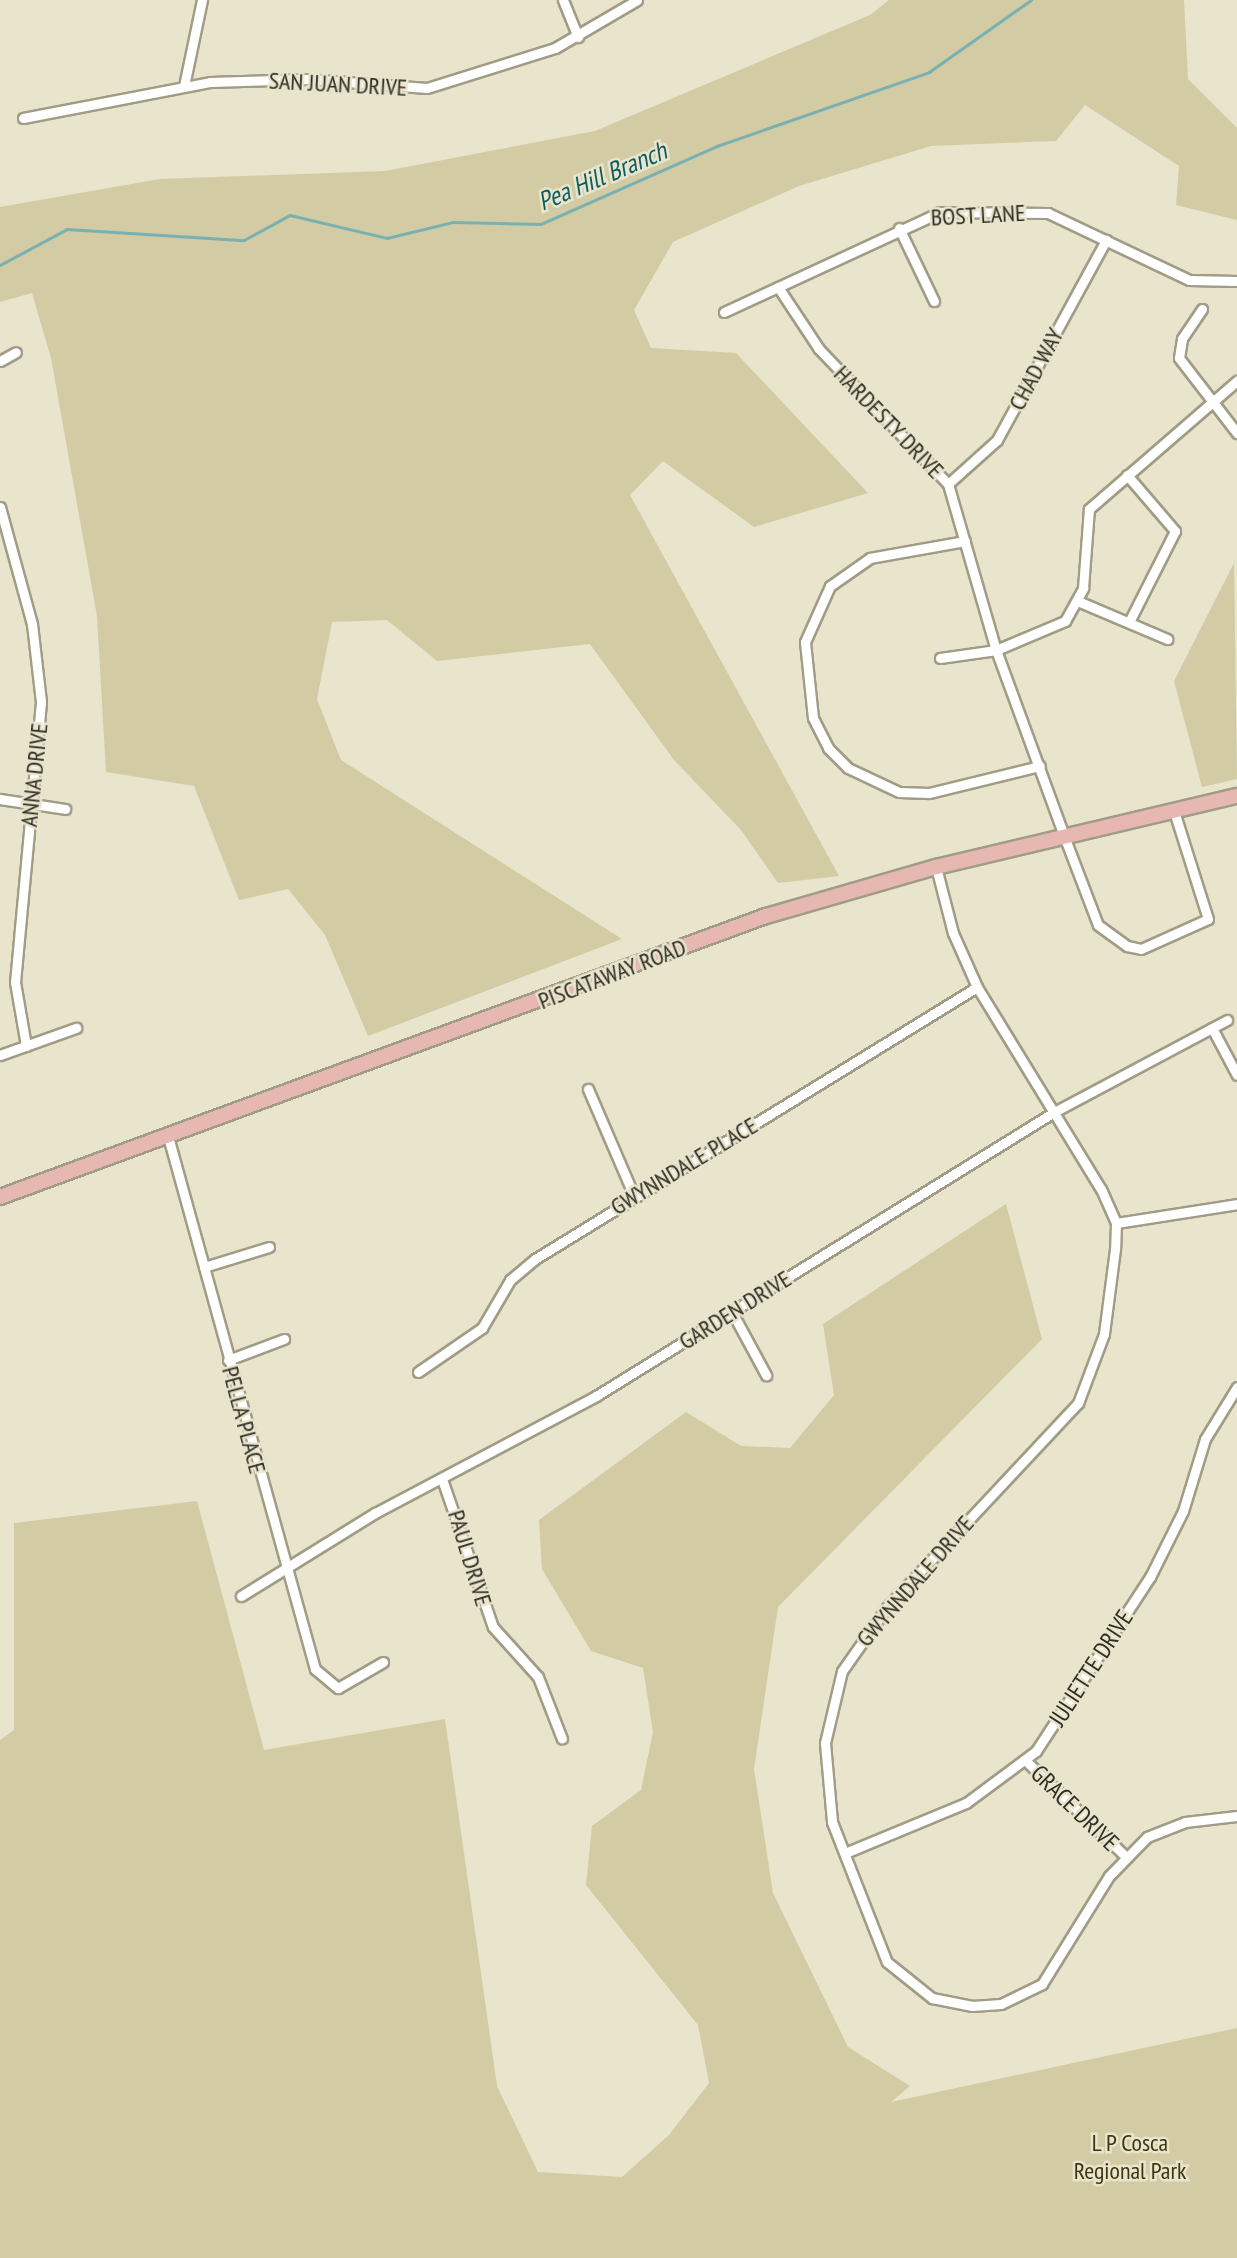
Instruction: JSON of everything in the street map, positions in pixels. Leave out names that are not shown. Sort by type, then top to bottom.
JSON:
[{"type":"main road","name":"PISCATAWAY ROAD","points":[[0,1197],[169,1140],[753,921],[936,867],[1172,808],[1237,796]]},
{"type":"street","points":[[184,86],[202,0]]},
{"type":"street","points":[[563,0],[578,37]]},
{"type":"street","name":"SAN JUAN DRIVE","points":[[23,118],[184,86],[308,79],[428,88],[578,37],[637,0]]},
{"type":"street","name":"BOST LANE","points":[[724,312],[931,213],[1039,211],[1189,280],[1237,281]]},
{"type":"street","points":[[900,228],[934,302]]},
{"type":"street","name":"CHAD WAY","points":[[948,484],[997,440],[1106,240]]},
{"type":"street","name":"HARDESTY DRIVE","points":[[778,287],[819,349],[948,484],[996,650],[1098,925],[1141,949],[1208,919],[1172,808]]},
{"type":"street","points":[[1202,309],[1182,339],[1180,358],[1237,433]]},
{"type":"street","points":[[0,361],[16,352]]},
{"type":"street","points":[[940,658],[996,650],[1058,626],[1080,602],[1085,518],[1127,475],[1237,381]]},
{"type":"street","points":[[1127,475],[1175,531],[1129,622]]},
{"type":"street","name":"ANNA DRIVE","points":[[0,507],[38,662],[41,713],[15,982],[26,1046]]},
{"type":"street","points":[[965,541],[870,558],[830,586],[805,642],[813,718],[848,768],[899,792],[929,793],[1040,766]]},
{"type":"street","points":[[1080,602],[1167,639]]},
{"type":"street","points":[[0,799],[30,806],[65,809]]},
{"type":"street","points":[[936,867],[953,933],[977,988],[1054,1112],[1116,1223],[1237,1204]]},
{"type":"street","name":"GWYNNDALE PLACE","points":[[418,1372],[482,1328],[519,1272],[634,1196],[977,988]]},
{"type":"street","name":"GARDEN DRIVE","points":[[241,1596],[393,1503],[443,1482],[732,1312],[1054,1112],[1227,1020]]},
{"type":"street","points":[[0,1055],[76,1028]]},
{"type":"street","points":[[1212,1028],[1237,1075]]},
{"type":"street","points":[[588,1089],[634,1196]]},
{"type":"street","name":"PELLA PLACE","points":[[169,1140],[284,1568],[315,1669],[338,1688],[383,1662]]},
{"type":"street","name":"GWYNNDALE DRIVE","points":[[1116,1223],[1104,1334],[1087,1389],[887,1606],[842,1671],[825,1753],[832,1822],[879,1946],[897,1973],[932,1998],[972,2006],[1001,2004],[1042,1984],[1125,1856],[1167,1828],[1237,1816]]},
{"type":"street","points":[[204,1267],[269,1247]]},
{"type":"street","points":[[732,1312],[766,1375]]},
{"type":"street","points":[[228,1360],[284,1339]]},
{"type":"street","name":"JULIETTE DRIVE","points":[[845,1853],[966,1802],[1026,1761],[1150,1577],[1183,1511],[1205,1439],[1237,1387]]},
{"type":"street","name":"PAUL DRIVE","points":[[443,1482],[486,1612],[542,1683],[562,1739]]},
{"type":"street","name":"GRACE DRIVE","points":[[1026,1761],[1125,1856]]},
{"type":"green space","points":[[889,0],[1184,0],[1188,79],[1237,128],[1237,220],[1176,205],[1179,166],[1085,105],[1056,141],[931,146],[799,186],[673,242],[634,310],[651,348],[736,353],[868,493],[754,527],[663,461],[630,495],[839,876],[778,883],[741,830],[674,760],[590,644],[437,661],[387,620],[332,622],[317,699],[341,760],[622,939],[368,1036],[325,935],[288,889],[239,900],[194,786],[106,772],[97,616],[51,358],[32,293],[0,302],[0,207],[160,179],[385,171],[595,131],[870,15]]},
{"type":"green space","points":[[1234,563],[1237,779],[1202,787],[1174,681]]},
{"type":"green space","name":"L P Cosca Regional Park","points":[[1006,1204],[1042,1339],[778,1607],[754,1769],[773,1893],[848,2047],[910,2086],[891,2102],[1237,2028],[1237,2258],[0,2258],[0,1740],[14,1730],[14,1523],[197,1501],[264,1750],[445,1719],[497,2086],[538,2172],[622,2177],[669,2135],[709,2083],[698,2025],[586,1885],[592,1826],[641,1790],[653,1732],[643,1668],[591,1651],[542,1569],[539,1520],[686,1412],[741,1446],[790,1448],[834,1395],[823,1324]]},
{"type":"waterway","name":"Pea Hill Branch","points":[[0,265],[67,229],[244,240],[290,215],[387,238],[453,222],[541,224],[717,146],[929,72],[1031,0]]}]
